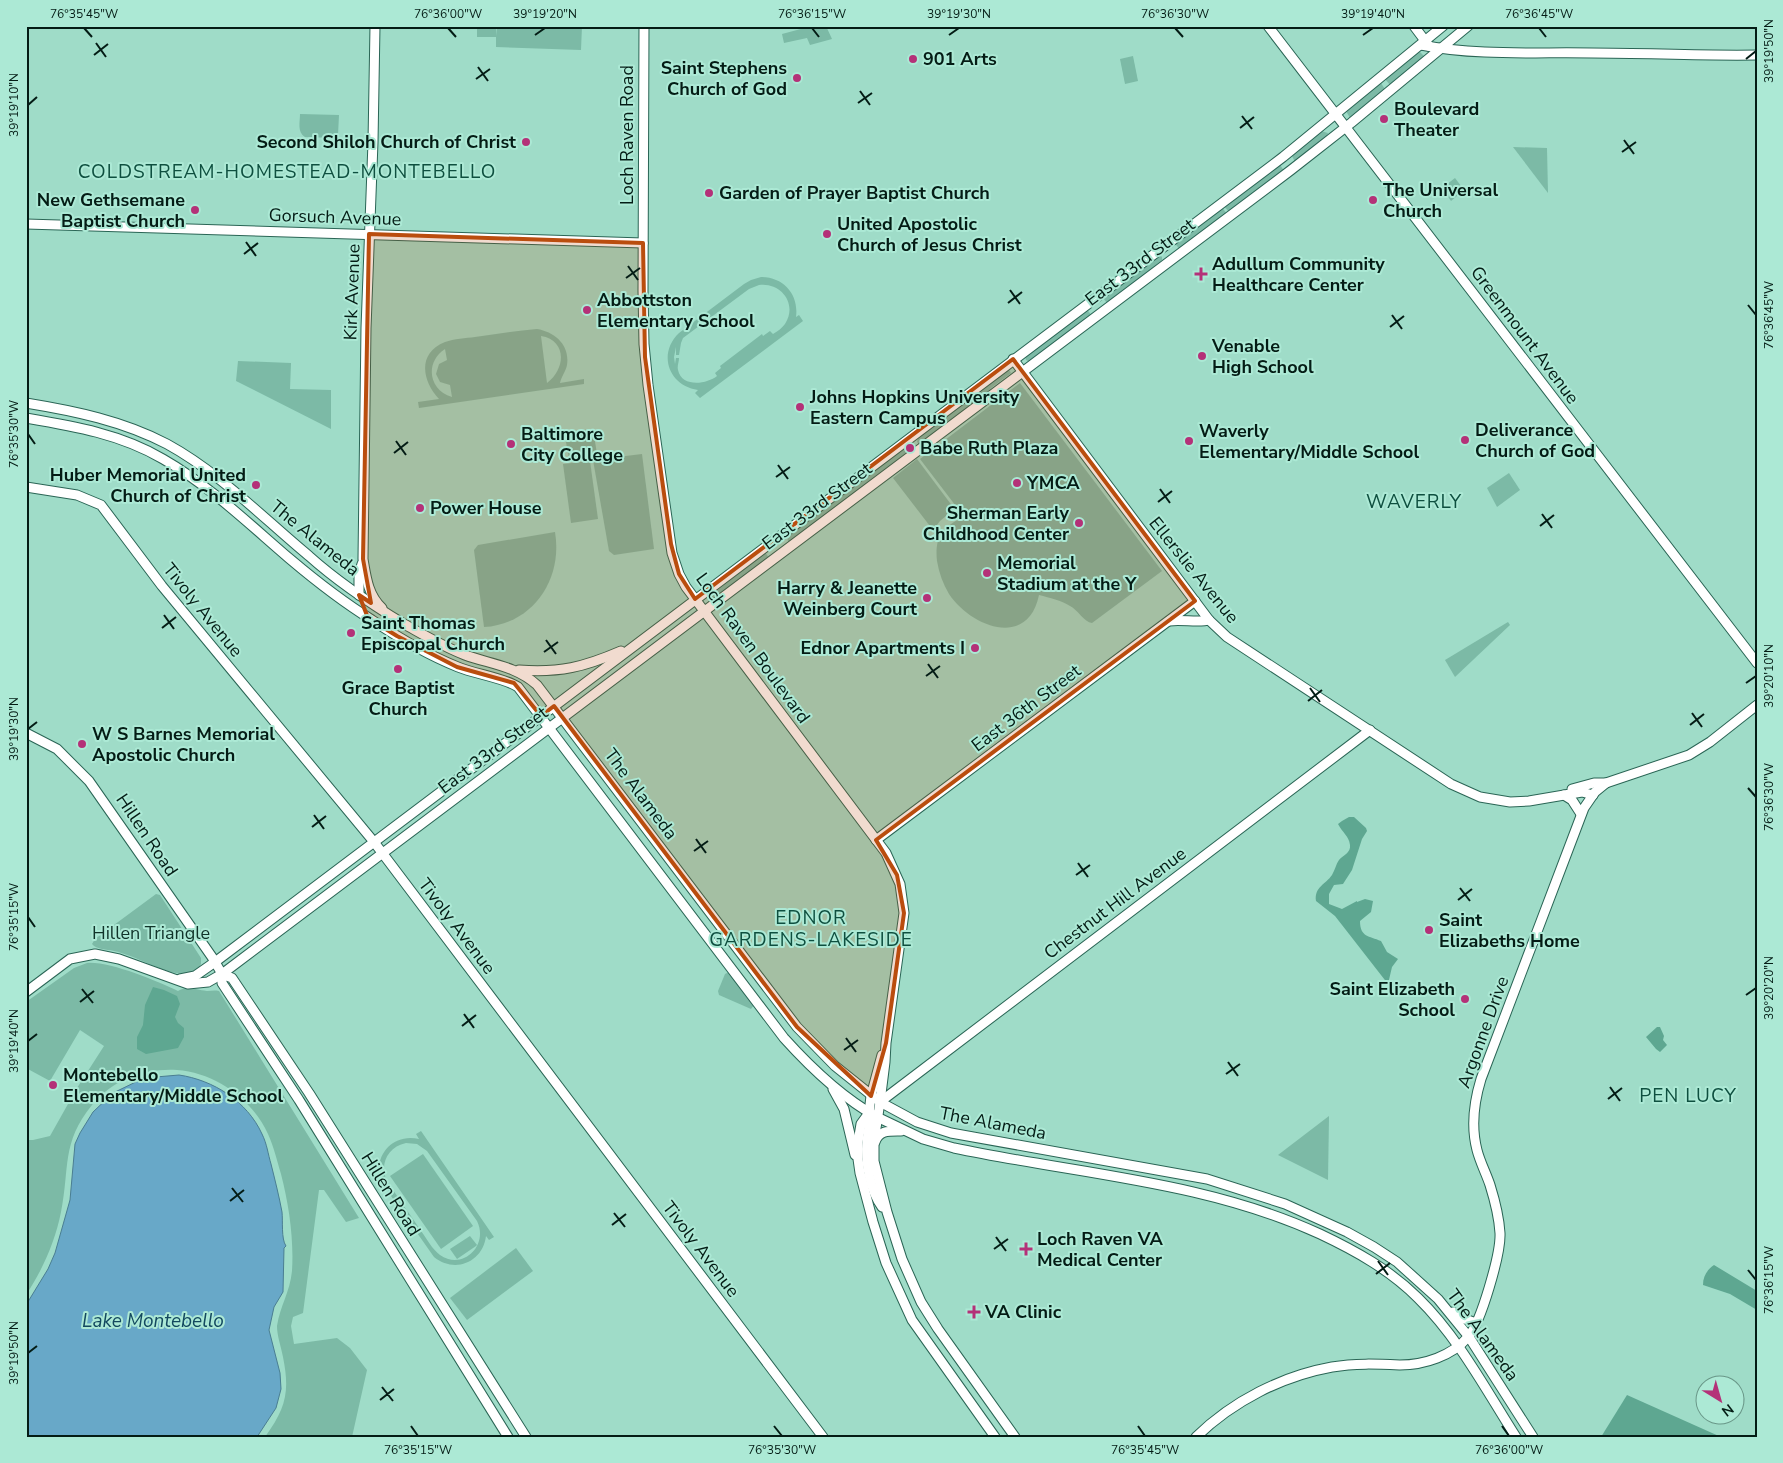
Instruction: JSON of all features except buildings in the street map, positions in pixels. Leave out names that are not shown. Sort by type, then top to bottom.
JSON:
[{"type":"main road","name":"Kirk Avenue","points":[[375,26],[366,328],[363,559],[371,594],[378,605],[390,615]]},
{"type":"main road","name":"Loch Raven Road","points":[[643,243],[644,26]]},
{"type":"main road","name":"Greenmount Avenue","points":[[1268,26],[1757,663]]},
{"type":"main road","points":[[1414,26],[1425,44],[1440,49],[1511,53],[1656,53],[1757,56]]},
{"type":"main road","name":"East 33rd Street","points":[[172,979],[195,976],[215,962],[1283,157],[1425,44],[1443,26]]},
{"type":"main road","name":"East 33rd Street","points":[[26,992],[70,959],[95,954],[111,956],[181,982],[194,984],[208,982],[222,974],[1346,128],[1468,26]]},
{"type":"main road","name":"Gorsuch Avenue","points":[[26,224],[643,243]]},
{"type":"main road","name":"Loch Raven Boulevard","points":[[643,243],[645,358],[671,544],[679,574],[704,612],[886,853],[895,870],[904,902],[902,936],[873,1115],[876,1168],[887,1212],[902,1259],[926,1312],[1015,1437]]},
{"type":"main road","name":"Ellerslie Avenue","points":[[1013,360],[1220,632],[1452,784],[1480,797],[1519,802],[1585,792],[1593,795]]},
{"type":"main road","name":"The Alameda","points":[[26,404],[79,412],[98,417],[143,433],[168,445],[211,473],[310,557],[359,595],[420,633],[462,654],[517,670],[537,685],[786,1013],[806,1037],[844,1075],[876,1099],[917,1122],[951,1134],[1194,1176],[1230,1185],[1285,1204],[1347,1232],[1387,1254],[1415,1276],[1446,1307],[1469,1337],[1533,1437]]},
{"type":"main road","name":"The Alameda","points":[[26,418],[102,433],[162,458],[211,492],[303,570],[368,618],[415,646],[457,667],[514,683],[522,691],[784,1038],[827,1081],[873,1115],[905,1132],[954,1148],[1204,1194],[1279,1217],[1344,1245],[1383,1269],[1424,1304],[1458,1346],[1516,1437]]},
{"type":"main road","name":"Tivoly Avenue","points":[[26,487],[78,495],[101,505],[162,586],[374,842],[823,1437]]},
{"type":"main road","name":"Kirk Avenue","points":[[359,595],[359,574],[363,559]]},
{"type":"main road","name":"Kirk Avenue","points":[[350,588],[359,574]]},
{"type":"main road","points":[[359,595],[360,606],[368,618]]},
{"type":"main road","name":"East 36th Street","points":[[876,840],[1195,601]]},
{"type":"main road","points":[[1169,621],[1209,620]]},
{"type":"main road","points":[[517,670],[545,672],[568,670],[600,660],[641,640]]},
{"type":"main road","points":[[1581,814],[1572,800],[1564,794],[1594,783],[1608,783],[1684,758],[1697,751],[1757,705]]},
{"type":"main road","name":"Chestnut Hill Avenue","points":[[876,1099],[976,1028],[1370,730]]},
{"type":"main road","name":"Hillen Road","points":[[26,733],[56,749],[89,782],[215,962],[222,974],[222,983],[299,1100],[508,1437]]},
{"type":"main road","name":"Argonne Drive","points":[[1196,1437],[1228,1410],[1264,1390],[1293,1378],[1342,1366],[1408,1365],[1421,1363],[1443,1355],[1469,1337],[1493,1276],[1500,1235],[1494,1200],[1475,1142],[1474,1127],[1477,1094],[1581,814],[1593,795],[1608,783]]},
{"type":"main road","name":"Hillen Road","points":[[222,974],[232,978],[299,1078],[526,1437]]},
{"type":"main road","points":[[844,1075],[864,1098],[873,1115],[867,1143],[868,1165],[878,1201],[887,1212]]},
{"type":"main road","points":[[827,1081],[838,1096],[844,1109],[860,1173]]},
{"type":"main road","name":"Loch Raven Boulevard","points":[[873,1115],[861,1124],[858,1148],[860,1173],[880,1247],[905,1308],[925,1340],[995,1437]]},
{"type":"main road","points":[[874,1148],[876,1138],[880,1133],[891,1131],[905,1132]]},
{"type":"main road","points":[[1446,1307],[1462,1318],[1476,1323]]},
{"type":"main road","points":[[1458,1346],[1469,1351],[1477,1349]]},
{"type":"highlighted area","points":[[369,234],[643,243],[645,357],[671,544],[679,574],[695,599],[1013,359],[1195,601],[876,840],[897,875],[904,913],[886,1043],[871,1096],[797,1027],[554,706],[541,716],[514,683],[457,667],[397,636],[368,618],[359,595],[371,603],[363,559]]},
{"type":"green space","points":[[477,26],[496,26],[496,36],[497,26],[582,26],[581,50],[496,47],[496,37],[477,37]]},
{"type":"green space","points":[[812,26],[826,26],[832,39],[810,45],[807,38],[784,43],[782,34]]},
{"type":"green space","points":[[1419,51],[1425,57],[1391,86],[1385,79]]},
{"type":"green space","points":[[1133,56],[1138,81],[1125,84],[1120,59]]},
{"type":"green space","points":[[1381,83],[1386,91],[1352,119],[1350,118],[1346,111]]},
{"type":"green space","points":[[300,114],[339,115],[338,135],[334,138],[305,137],[300,130]]},
{"type":"green space","points":[[1321,131],[1328,133],[1326,139],[1295,162],[1291,154]]},
{"type":"green space","points":[[1513,147],[1547,148],[1548,193]]},
{"type":"green space","points":[[1279,163],[1284,171],[1229,212],[1223,205]]},
{"type":"green space","points":[[1455,178],[1464,190],[1451,201],[1442,188]]},
{"type":"green space","points":[[1221,206],[1227,214],[1180,250],[1174,242]]},
{"type":"green space","points":[[1159,254],[1162,260],[1108,304],[1102,297]]},
{"type":"green space","points":[[761,277],[769,278],[783,284],[795,301],[796,317],[799,315],[803,321],[700,398],[695,393],[698,390],[680,382],[673,376],[669,368],[669,350],[672,341],[679,333],[751,280]],"holes":[[[759,285],[767,285],[780,291],[788,302],[789,316],[784,325],[773,334],[770,331],[763,336],[762,334],[720,366],[721,368],[715,373],[717,376],[713,379],[695,383],[684,380],[678,370],[679,358],[676,358],[675,364],[674,357],[676,347],[676,355],[679,355],[683,338],[749,289]]]},
{"type":"green space","points":[[1086,308],[1092,316],[1030,362],[1026,360],[1025,356]]},
{"type":"green space","points":[[537,329],[555,336],[564,346],[567,365],[560,383],[584,379],[584,384],[419,408],[418,402],[439,399],[429,384],[425,368],[426,360],[436,347],[456,339]],"holes":[[[541,336],[556,343],[561,356],[558,370],[547,383]],[[445,349],[447,360],[439,364],[436,374],[440,382],[450,385],[452,397],[438,388],[432,375],[434,361]]]},
{"type":"green space","points":[[238,361],[291,363],[290,389],[331,390],[331,429],[236,381]]},
{"type":"green space","points":[[1009,370],[1011,373],[986,394],[921,444],[917,442],[918,438],[973,393]]},
{"type":"green space","name":"YMCA","points":[[1020,383],[1162,571],[1092,623],[1067,604],[1039,595],[1033,612],[1023,622],[1011,627],[998,627],[984,623],[971,616],[959,606],[949,594],[940,574],[937,561],[939,538],[950,525],[965,518],[920,459]]},
{"type":"green space","points":[[593,429],[597,454],[569,458],[564,432]]},
{"type":"green space","points":[[903,448],[906,453],[791,542],[788,541],[787,537],[807,522],[815,513]]},
{"type":"green space","points":[[642,454],[654,549],[614,555],[609,551],[593,460]]},
{"type":"green space","points":[[917,459],[953,507],[953,510],[933,530],[893,478]]},
{"type":"green space","points":[[590,461],[598,519],[571,523],[563,464]]},
{"type":"green space","points":[[1509,473],[1520,490],[1497,507],[1487,488]]},
{"type":"green space","points":[[555,532],[554,566],[549,582],[541,596],[517,618],[501,624],[484,627],[474,550],[478,545]]},
{"type":"green space","points":[[764,551],[770,559],[715,600],[711,595],[752,563]]},
{"type":"green space","points":[[1508,622],[1510,625],[1455,677],[1445,660]]},
{"type":"green space","points":[[1349,817],[1354,817],[1367,831],[1362,839],[1352,870],[1343,884],[1334,885],[1329,894],[1329,904],[1342,909],[1357,901],[1365,899],[1373,901],[1371,912],[1360,921],[1360,926],[1363,933],[1381,941],[1387,952],[1398,959],[1392,967],[1388,984],[1335,916],[1316,901],[1317,892],[1332,875],[1339,860],[1350,848],[1348,839],[1338,824]]},
{"type":"green space","name":"Hillen Triangle","points":[[156,894],[160,895],[201,958],[201,964],[197,970],[188,974],[167,971],[123,953],[99,948],[92,944],[95,939]]},
{"type":"green space","points":[[87,963],[120,968],[178,991],[189,988],[219,991],[359,1218],[346,1222],[324,1190],[319,1190],[303,1313],[293,1317],[291,1326],[294,1344],[337,1338],[350,1348],[367,1370],[352,1437],[265,1437],[278,1417],[286,1390],[285,1369],[277,1326],[292,1271],[292,1234],[289,1210],[274,1149],[261,1121],[242,1099],[219,1082],[191,1072],[177,1070],[153,1071],[119,1082],[100,1096],[82,1119],[75,1132],[68,1156],[61,1212],[52,1245],[26,1295],[26,1194],[29,1183],[26,1182],[26,1140],[50,1136],[77,1088],[104,1046],[80,1030],[50,1081],[26,1068],[26,1002],[74,968]]},
{"type":"green space","points":[[729,972],[754,1005],[751,1009],[719,995],[718,991],[725,974]]},
{"type":"green space","points":[[153,987],[177,996],[180,1004],[175,1017],[184,1028],[184,1037],[178,1048],[146,1054],[137,1049],[137,1037],[143,1025],[145,1005]]},
{"type":"green space","points":[[1657,1027],[1660,1027],[1664,1036],[1663,1040],[1667,1045],[1660,1052],[1646,1037]]},
{"type":"green space","points":[[1329,1116],[1328,1180],[1278,1155]]},
{"type":"green space","points":[[421,1131],[494,1237],[489,1240],[486,1236],[480,1253],[467,1263],[451,1265],[434,1257],[384,1186],[380,1176],[379,1167],[385,1150],[400,1140],[409,1138],[419,1139],[416,1134]],"holes":[[[406,1143],[417,1144],[427,1151],[477,1221],[480,1239],[477,1247],[465,1258],[449,1259],[437,1253],[386,1179],[384,1167],[390,1152],[394,1148]]]},
{"type":"green space","points":[[423,1154],[473,1226],[441,1249],[390,1176]]},
{"type":"green space","points":[[470,1236],[477,1245],[457,1259],[450,1249]]},
{"type":"green space","points":[[516,1248],[533,1271],[467,1320],[450,1298]]},
{"type":"green space","points":[[1714,1265],[1757,1291],[1757,1310],[1730,1294],[1703,1285],[1706,1274]]},
{"type":"green space","points":[[1627,1395],[1721,1437],[1601,1437]]},
{"type":"water","name":"Lake Montebello","points":[[179,1075],[216,1087],[238,1102],[256,1122],[266,1145],[281,1206],[284,1243],[286,1246],[284,1248],[283,1292],[274,1307],[269,1330],[280,1373],[281,1389],[276,1408],[257,1437],[26,1437],[26,1305],[48,1269],[55,1253],[70,1200],[75,1144],[93,1112],[113,1093],[144,1078]]},
{"type":"place","name":"901 Arts","points":[[913,59]]},
{"type":"place","name":"Saint Stephens Church of God","points":[[797,78]]},
{"type":"place","name":"Boulevard Theater","points":[[1384,119]]},
{"type":"place","name":"Second Shiloh Church of Christ","points":[[526,142]]},
{"type":"place","name":"Garden of Prayer Baptist Church","points":[[709,193]]},
{"type":"place","name":"The Universal Church","points":[[1373,200]]},
{"type":"place","name":"New Gethsemane Baptist Church","points":[[195,210]]},
{"type":"place","name":"United Apostolic Church of Jesus Christ","points":[[827,234]]},
{"type":"place","name":"Adullum Community Healthcare Center","points":[[1201,274]]},
{"type":"place","name":"Abbottston Elementary School","points":[[587,310]]},
{"type":"place","name":"Venable High School","points":[[1202,356]]},
{"type":"place","name":"Johns Hopkins University Eastern Campus","points":[[800,407]]},
{"type":"place","name":"Deliverance Church of God","points":[[1465,440]]},
{"type":"place","name":"Waverly Elementary/Middle School","points":[[1189,441]]},
{"type":"place","name":"Baltimore City College","points":[[511,444]]},
{"type":"place","name":"Babe Ruth Plaza","points":[[910,448]]},
{"type":"place","name":"YMCA","points":[[1017,483]]},
{"type":"place","name":"Huber Memorial United Church of Christ","points":[[256,485]]},
{"type":"place","name":"Power House","points":[[420,508]]},
{"type":"place","name":"Sherman Early Childhood Center","points":[[1079,523]]},
{"type":"place","name":"Memorial Stadium at the Y","points":[[987,573]]},
{"type":"place","name":"Harry & Jeanette Weinberg Court","points":[[927,598]]},
{"type":"place","name":"Saint Thomas Episcopal Church","points":[[351,633]]},
{"type":"place","name":"Ednor Apartments I","points":[[975,648]]},
{"type":"place","name":"Grace Baptist Church","points":[[398,669]]},
{"type":"place","name":"W S Barnes Memorial Apostolic Church","points":[[82,744]]},
{"type":"place","name":"Saint Elizabeths Home","points":[[1429,930]]},
{"type":"place","name":"Saint Elizabeth School","points":[[1465,999]]},
{"type":"place","name":"Montebello Elementary/Middle School","points":[[53,1085]]},
{"type":"place","name":"Loch Raven VA Medical Center","points":[[1026,1249]]},
{"type":"place","name":"VA Clinic","points":[[974,1312]]},
{"type":"district","name":"COLDSTREAM-HOMESTEAD-MONTEBELLO","points":[[287,171]]},
{"type":"district","name":"WAVERLY","points":[[1414,501]]},
{"type":"district","name":"EDNOR GARDENS-LAKESIDE","points":[[811,928]]},
{"type":"district","name":"PEN LUCY","points":[[1688,1095]]}]
